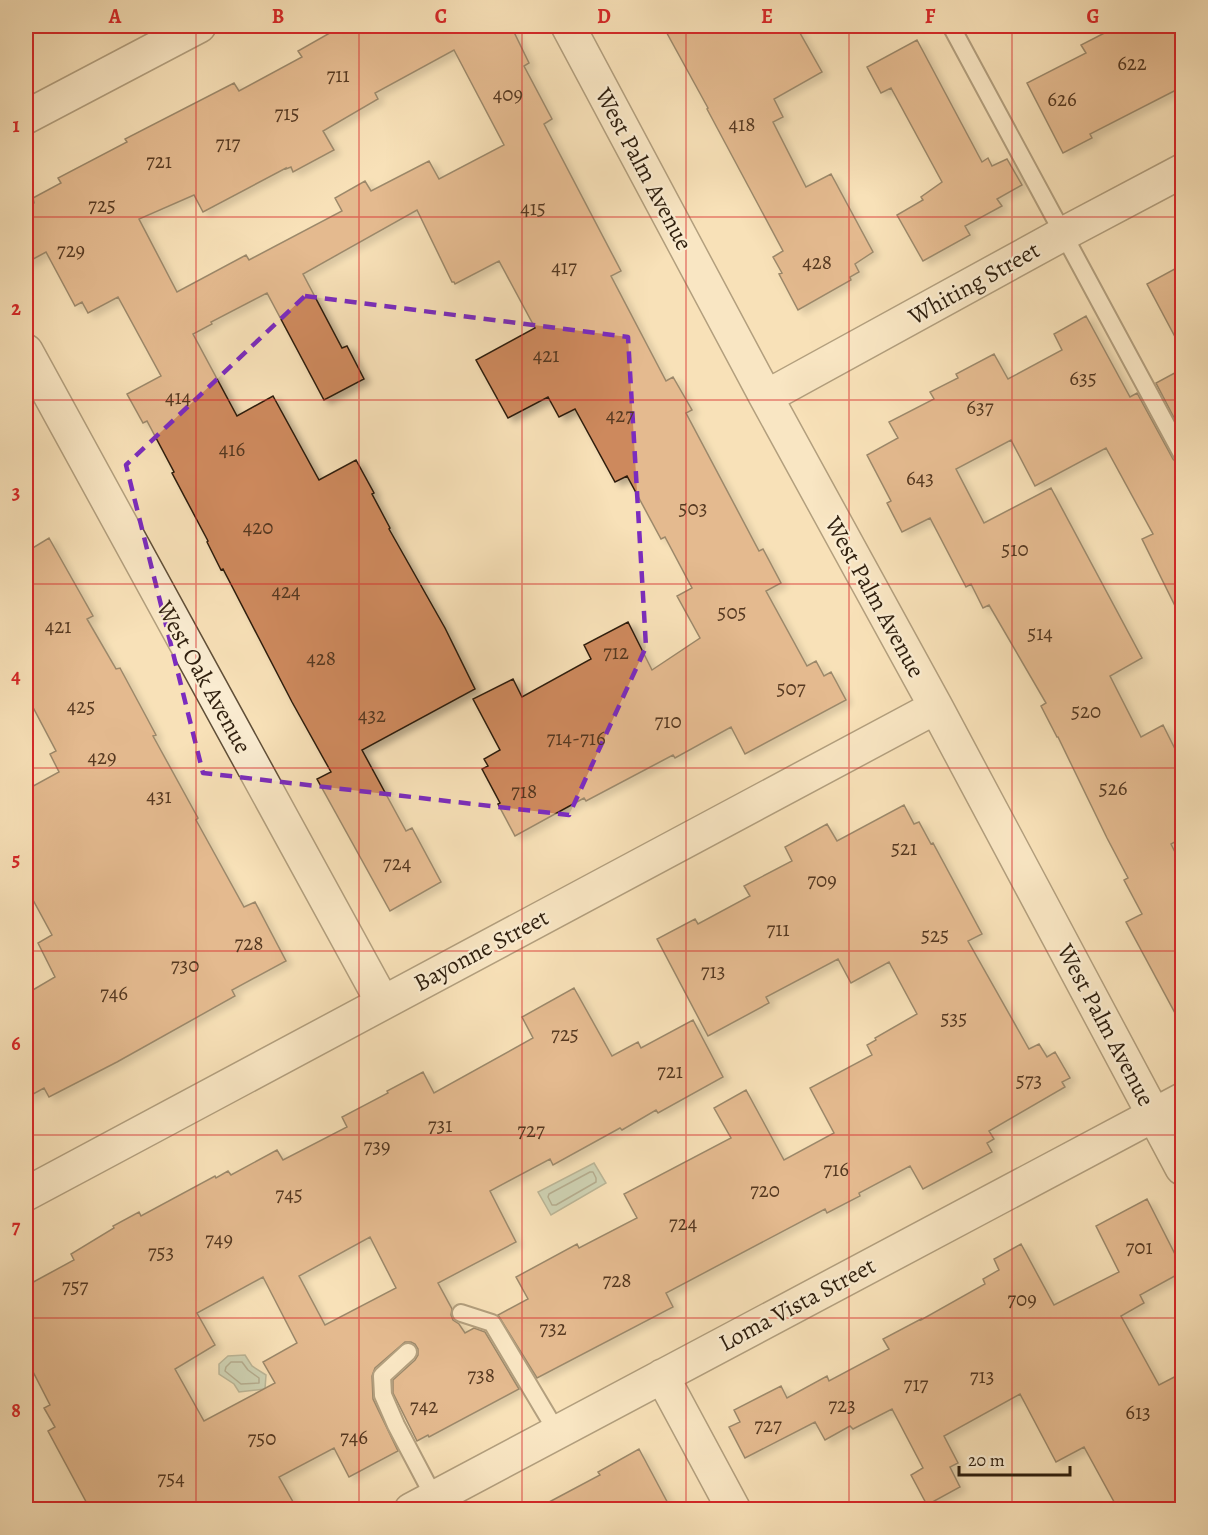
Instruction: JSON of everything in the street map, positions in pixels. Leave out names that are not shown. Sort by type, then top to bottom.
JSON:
[{"type":"street","points":[[26,117],[199,26]]},
{"type":"street","name":"West Palm Avenue","points":[[568,26],[1182,1168]]},
{"type":"street","name":"Whiting Street","points":[[766,397],[1182,171]]},
{"type":"street","name":"West Oak Avenue","points":[[26,351],[383,1003]]},
{"type":"street","name":"Bayonne Street","points":[[26,1194],[936,707]]},
{"type":"street","name":"Loma Vista Street","points":[[422,1503],[1182,1100]]},
{"type":"street","points":[[662,1376],[734,1509]]},
{"type":"lane","points":[[951,26],[1182,454]]},
{"type":"lane","points":[[461,1313],[492,1323],[557,1432]]},
{"type":"lane","points":[[408,1352],[382,1376],[383,1395],[396,1425],[422,1503]]},
{"type":"highlighted area","points":[[305,296],[628,337],[646,647],[569,815],[203,773],[126,465]]},
{"type":"water","points":[[594,1163],[606,1183],[551,1215],[538,1192]]},
{"type":"water","points":[[245,1355],[252,1366],[266,1375],[265,1389],[239,1392],[234,1384],[219,1374],[219,1364],[228,1356]]},
{"type":"building","points":[[342,26],[511,26],[529,63],[524,66],[552,119],[544,124],[621,271],[611,276],[666,381],[673,377],[692,410],[686,413],[759,551],[763,549],[781,583],[766,591],[807,666],[816,661],[824,676],[831,672],[846,700],[745,754],[731,727],[675,758],[673,755],[586,801],[584,798],[515,836],[482,769],[488,766],[484,759],[500,750],[473,699],[513,679],[522,697],[591,659],[584,645],[628,622],[652,670],[700,638],[677,596],[692,588],[665,537],[661,539],[627,476],[615,482],[575,409],[559,417],[548,397],[508,418],[476,360],[535,328],[499,261],[455,284],[417,210],[303,274],[342,348],[347,346],[364,379],[324,400],[267,293],[193,334],[237,416],[273,396],[319,480],[356,460],[374,493],[372,494],[389,529],[445,628],[475,689],[362,750],[406,831],[412,828],[441,882],[390,911],[317,779],[331,772],[223,569],[221,570],[147,421],[143,423],[127,394],[161,376],[118,297],[88,313],[82,302],[75,306],[46,252],[26,263],[26,208],[34,203],[33,198],[61,183],[58,178],[127,142],[125,139],[234,83],[239,91],[302,57],[298,51]],"holes":[[[454,50],[504,145],[439,179],[429,161],[371,191],[365,181],[335,198],[342,211],[249,260],[246,255],[177,292],[139,219],[194,195],[203,212],[286,168],[291,167],[293,172],[334,150],[323,131],[378,99],[375,93]]]},
{"type":"building","points":[[663,26],[796,26],[822,72],[774,99],[783,117],[773,122],[806,187],[831,174],[873,252],[855,264],[859,272],[850,277],[851,280],[798,310],[779,274],[782,273],[773,257],[783,251]]},
{"type":"building","points":[[1118,26],[1182,26],[1182,87],[1090,134],[1092,138],[1063,153],[1027,83],[1086,53],[1081,45]]},
{"type":"building","points":[[917,40],[982,162],[988,158],[992,166],[1007,159],[1022,185],[997,199],[1002,206],[965,226],[970,235],[923,261],[897,215],[923,200],[921,197],[942,182],[891,88],[881,93],[867,67]]},
{"type":"building","points":[[1182,265],[1182,350],[1147,284]]},
{"type":"building","points":[[1086,316],[1130,397],[1137,393],[1173,459],[1182,464],[1182,620],[1142,539],[1153,534],[1106,448],[1035,486],[1011,440],[956,469],[984,523],[1051,488],[1142,658],[1110,676],[1141,737],[1163,725],[1182,763],[1182,838],[1171,844],[1182,866],[1182,1026],[1126,922],[1142,914],[1124,880],[1128,878],[1041,706],[1046,703],[989,605],[983,608],[971,584],[966,587],[930,518],[902,532],[887,503],[891,501],[867,455],[898,438],[889,422],[934,399],[930,392],[958,378],[956,374],[994,354],[1008,379],[1062,350],[1054,334]]},
{"type":"building","points":[[1182,369],[1182,433],[1156,383]]},
{"type":"building","points":[[49,538],[93,616],[87,619],[116,669],[120,668],[156,735],[153,736],[198,818],[196,820],[244,907],[255,902],[286,961],[232,990],[235,996],[117,1062],[49,1097],[44,1088],[26,1098],[26,994],[55,977],[38,943],[52,935],[26,887],[26,790],[59,772],[50,754],[56,751],[26,694],[26,552]]},
{"type":"building","points":[[904,805],[914,824],[919,822],[931,844],[933,843],[982,934],[968,941],[1029,1049],[1039,1044],[1047,1057],[1055,1052],[1070,1078],[1062,1082],[1065,1087],[989,1131],[994,1139],[987,1143],[992,1152],[923,1189],[910,1166],[859,1193],[860,1196],[827,1213],[825,1209],[666,1293],[673,1307],[537,1378],[498,1315],[528,1299],[516,1277],[577,1244],[579,1248],[637,1218],[624,1194],[731,1138],[714,1108],[746,1090],[784,1160],[834,1133],[810,1088],[872,1055],[867,1045],[917,1014],[889,962],[851,983],[838,959],[766,997],[769,1003],[708,1036],[657,939],[695,919],[698,924],[750,896],[744,886],[792,861],[785,847],[827,824],[837,841]]},
{"type":"building","points":[[574,988],[612,1056],[638,1042],[641,1048],[693,1020],[723,1077],[658,1113],[656,1110],[553,1165],[550,1159],[490,1191],[516,1242],[438,1283],[452,1309],[453,1320],[465,1333],[474,1328],[485,1332],[519,1389],[429,1437],[428,1435],[417,1441],[393,1393],[393,1380],[418,1355],[415,1344],[405,1342],[375,1368],[372,1376],[373,1399],[398,1451],[349,1477],[334,1448],[279,1477],[297,1509],[90,1509],[48,1431],[55,1427],[44,1408],[50,1405],[26,1358],[26,1286],[74,1260],[71,1254],[139,1212],[141,1216],[215,1176],[216,1178],[228,1171],[231,1175],[277,1150],[283,1160],[347,1127],[342,1117],[423,1072],[434,1093],[533,1038],[522,1017]],"holes":[[[370,1237],[396,1288],[325,1325],[299,1276]],[[263,1277],[297,1343],[263,1362],[275,1383],[204,1421],[175,1369],[215,1345],[197,1313]]]},
{"type":"building","points":[[1147,1199],[1182,1272],[1140,1295],[1144,1303],[1121,1316],[1159,1385],[1182,1373],[1182,1509],[1118,1509],[1084,1447],[1056,1462],[1020,1394],[944,1436],[958,1463],[950,1467],[960,1487],[927,1505],[911,1475],[923,1468],[892,1409],[853,1429],[850,1426],[825,1440],[815,1422],[745,1458],[729,1427],[740,1422],[734,1410],[781,1386],[787,1398],[827,1376],[829,1381],[889,1349],[883,1339],[985,1284],[983,1279],[999,1270],[994,1259],[1021,1244],[1054,1305],[1119,1272],[1096,1226]]},
{"type":"building","points":[[639,1449],[671,1509],[536,1509],[600,1475],[598,1472]]}]
